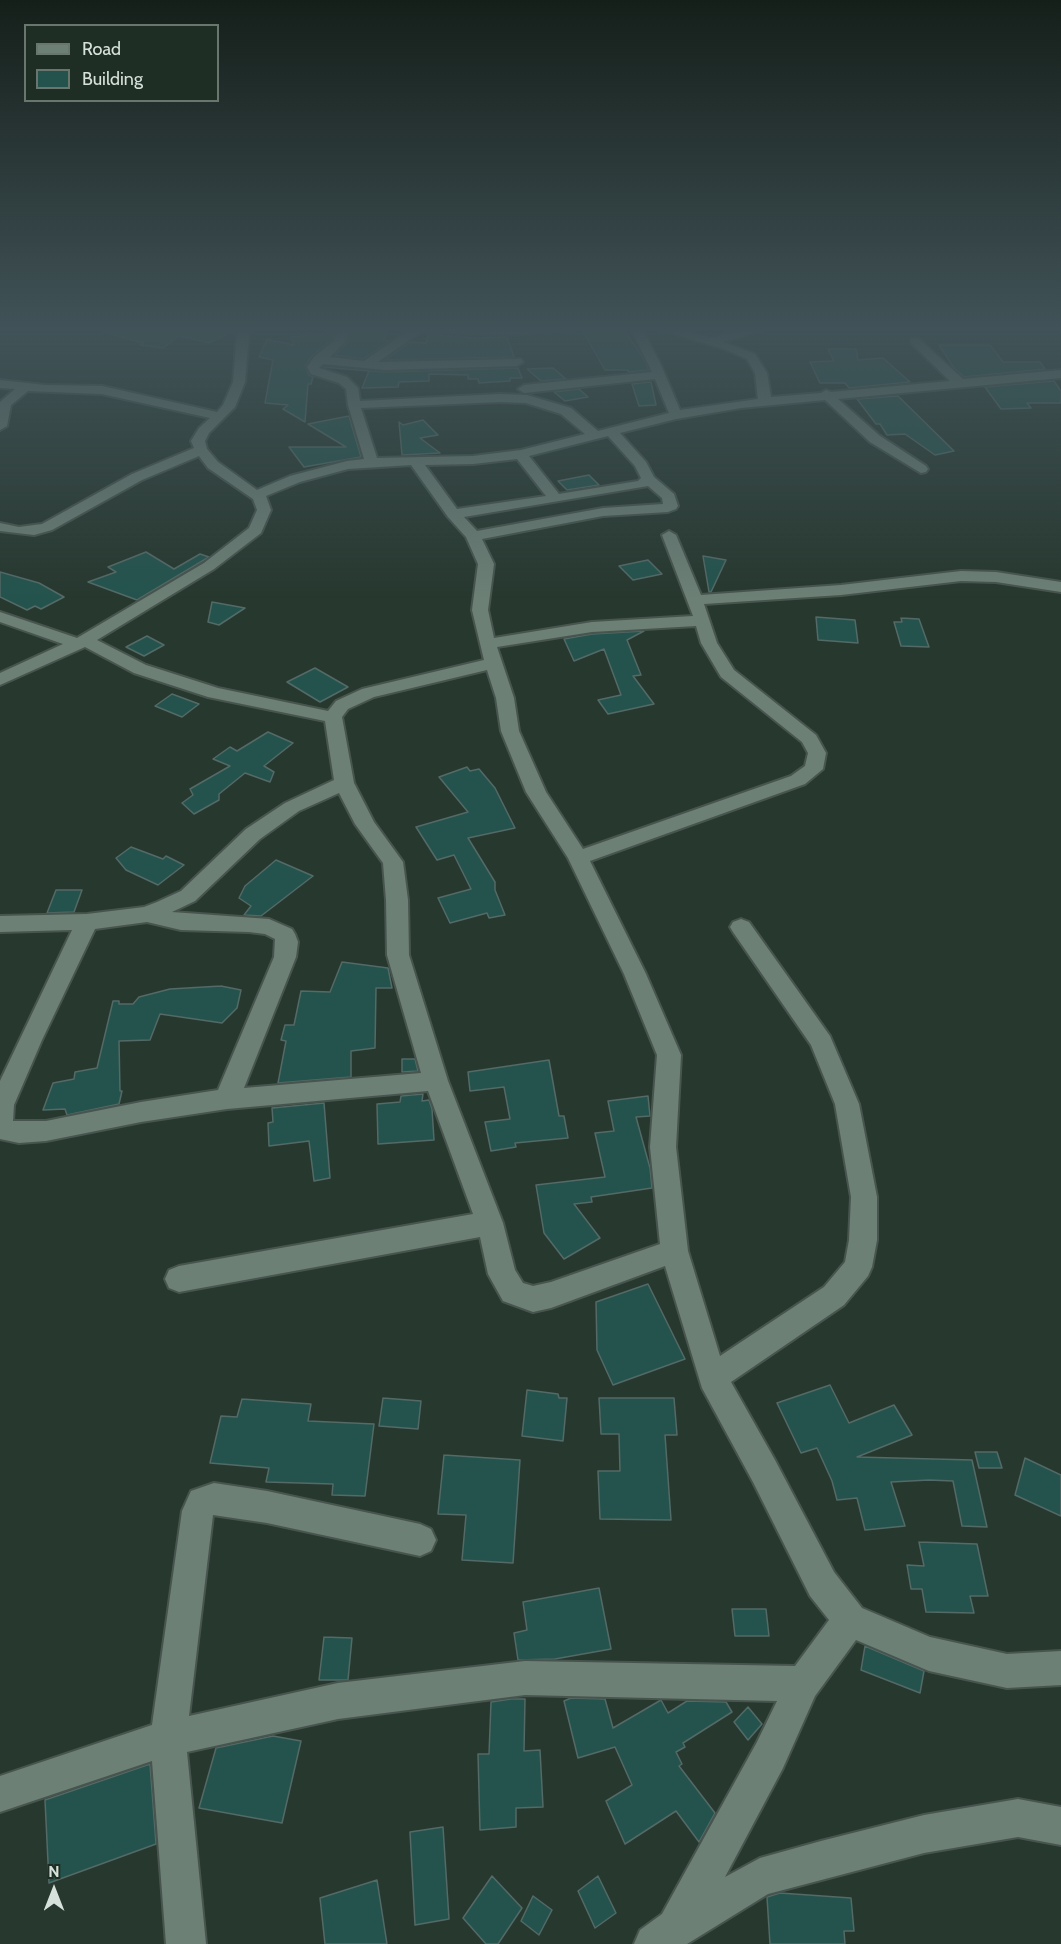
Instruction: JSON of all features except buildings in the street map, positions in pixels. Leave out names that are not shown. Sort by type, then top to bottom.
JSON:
[{"type":"street","points":[[0,680],[82,642],[209,566],[256,530],[264,510],[259,497],[213,465],[201,450],[198,441],[217,418]]},
{"type":"street","points":[[358,418],[372,462]]},
{"type":"street","points":[[574,418],[596,436]]},
{"type":"street","points":[[256,495],[295,479],[326,470],[372,462],[473,460],[521,454],[666,418]]},
{"type":"street","points":[[851,418],[875,439],[921,469]]},
{"type":"street","points":[[472,536],[603,512],[671,506],[669,497],[648,479],[641,465],[612,432]]},
{"type":"street","points":[[0,527],[34,531],[137,477],[201,450]]},
{"type":"street","points":[[521,454],[555,500]]},
{"type":"street","points":[[416,462],[453,514],[472,536],[486,564],[480,610],[490,653],[505,698],[510,731],[536,792],[578,858],[635,974],[669,1055],[663,1147],[674,1251],[712,1378],[764,1471],[822,1584],[850,1620],[929,1654],[1007,1671],[1061,1668]]},
{"type":"street","points":[[453,514],[555,500],[642,483],[648,479]]},
{"type":"street","points":[[578,858],[798,780],[814,769],[817,753],[809,739],[727,673],[709,643],[703,621],[669,535]]},
{"type":"street","points":[[693,600],[841,590],[961,576],[996,577],[1061,587]]},
{"type":"street","points":[[0,616],[82,642],[140,669],[213,693],[333,717]]},
{"type":"street","points":[[674,1251],[551,1295],[533,1299],[513,1292],[502,1274],[490,1223],[436,1081],[398,956],[397,900],[393,862],[365,824],[344,783],[333,717],[342,705],[368,693],[490,653],[592,627],[703,621]]},
{"type":"street","points":[[0,924],[87,921],[147,914],[188,896],[253,834],[292,807],[344,783]]},
{"type":"street","points":[[147,914],[181,921],[249,924],[269,927],[284,934],[287,942],[285,957],[227,1099]]},
{"type":"street","points":[[87,921],[2,1105],[0,1120],[4,1130],[19,1133],[46,1131],[141,1112],[227,1099],[436,1081]]},
{"type":"street","points":[[712,1378],[834,1296],[858,1267],[863,1240],[864,1197],[847,1104],[822,1042],[741,927]]},
{"type":"street","points":[[179,1279],[490,1223]]},
{"type":"street","points":[[186,1944],[168,1738],[198,1511],[202,1502],[214,1499],[267,1507],[420,1540]]},
{"type":"street","points":[[665,1936],[770,1755],[803,1684],[850,1620]]},
{"type":"street","points":[[0,1794],[168,1738],[338,1701],[525,1678],[803,1684]]},
{"type":"street","points":[[665,1936],[760,1877],[821,1860],[924,1834],[1018,1818],[1061,1826]]}]
